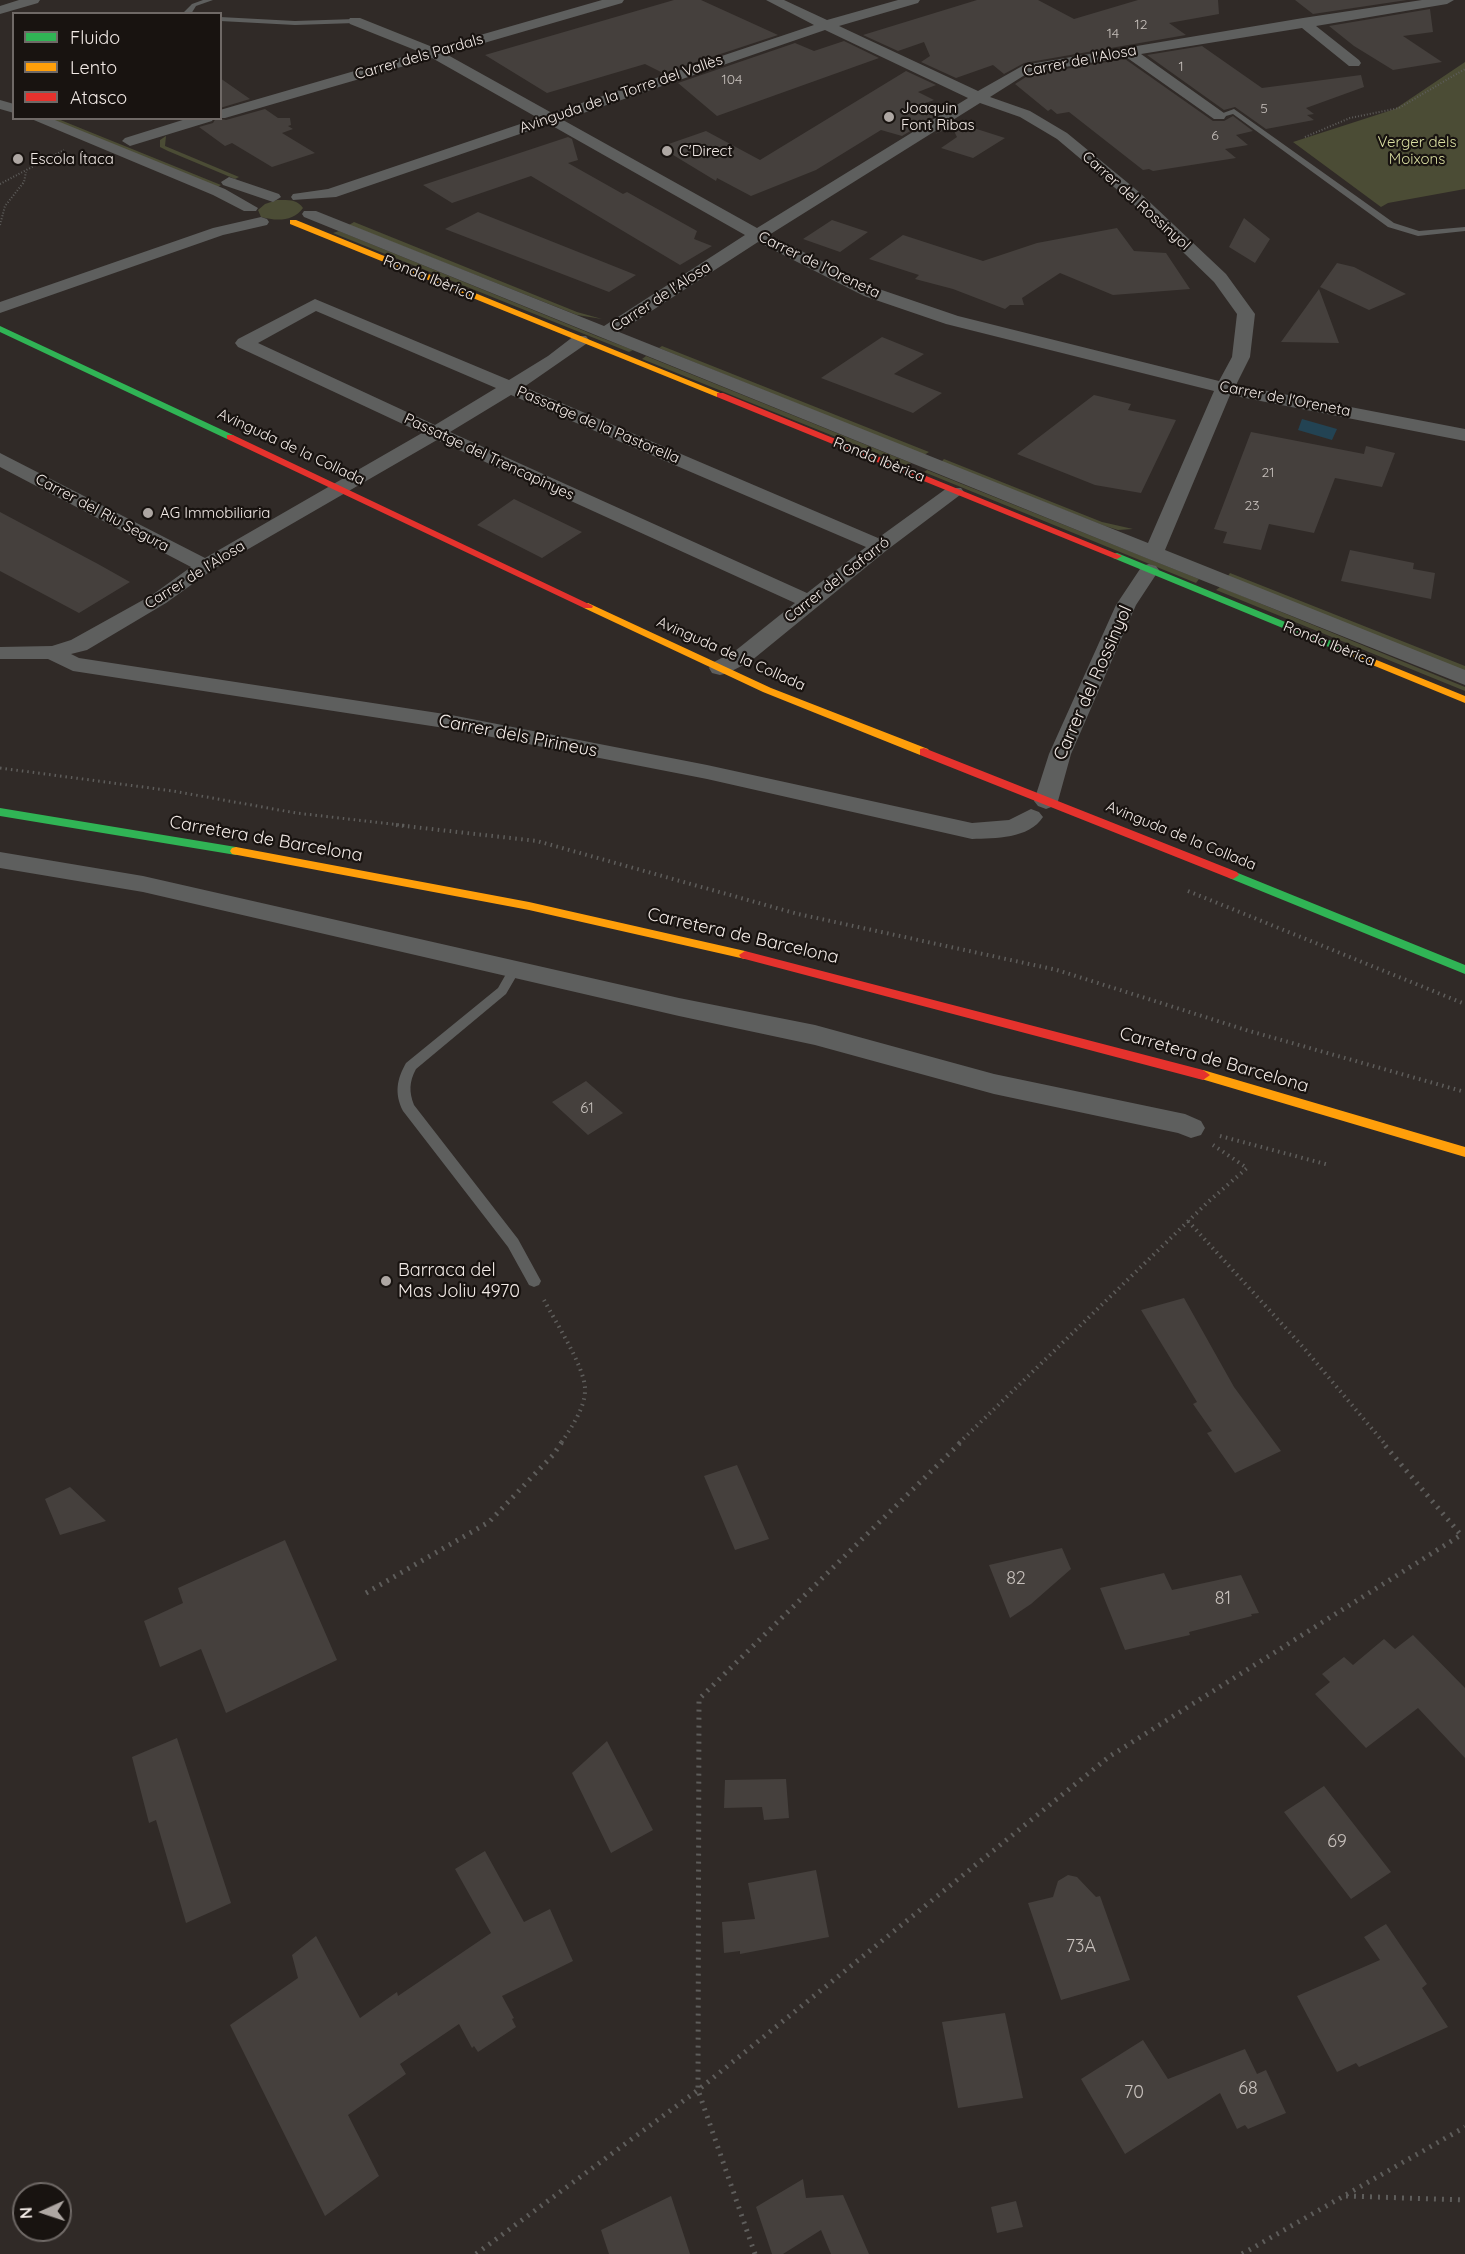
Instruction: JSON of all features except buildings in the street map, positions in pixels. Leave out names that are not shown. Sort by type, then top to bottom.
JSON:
[{"type":"main road","name":"Ronda Ibèrica","points":[[292,222],[954,492],[1151,562],[1465,700]]},
{"type":"main road","name":"Avinguda de la Collada","points":[[0,329],[767,690],[1039,809],[1465,970]]},
{"type":"main road","name":"Carretera de Barcelona","points":[[0,812],[227,849],[525,905],[701,943],[916,997],[1161,1063],[1465,1152]]},
{"type":"street","points":[[0,10],[33,0]]},
{"type":"street","name":"Carrer dels Pardals","points":[[222,114],[617,0]]},
{"type":"street","name":"Carrer del Rossinyol","points":[[773,0],[823,26],[980,98],[1024,114],[1062,136],[1133,195],[1220,278],[1246,314],[1241,357],[1225,388],[1151,562],[1126,605],[1060,754],[1039,809]]},
{"type":"street","name":"Avinguda de la Torre del Vallès","points":[[299,197],[330,194],[823,26],[913,0]]},
{"type":"street","name":"Carrer de l'Alosa","points":[[605,333],[757,235],[1024,69],[1447,0]]},
{"type":"street","name":"Carrer de l'Oreneta","points":[[355,21],[434,53],[757,235],[870,292],[952,320],[1225,388],[1465,435]]},
{"type":"street","points":[[1303,22],[1354,63]]},
{"type":"street","points":[[1130,52],[1219,116]]},
{"type":"street","points":[[41,120],[219,192],[250,209]]},
{"type":"street","points":[[76,120],[248,190],[273,197],[299,197]]},
{"type":"street","points":[[130,141],[200,120]]},
{"type":"street","name":"Avinguda de la Torre del Vallès","points":[[311,211],[330,194]]},
{"type":"street","points":[[219,231],[259,201],[273,197]]},
{"type":"street","name":"Ronda Ibèrica","points":[[299,197],[307,200],[311,211],[1151,562],[1465,678]]},
{"type":"street","points":[[250,209],[250,215],[261,222]]},
{"type":"street","name":"Ronda Ibèrica","points":[[261,222],[276,224],[292,222],[311,211]]},
{"type":"street","points":[[0,308],[219,231],[261,222]]},
{"type":"street","name":"Passatge de la Pastorella","points":[[315,304],[880,546]]},
{"type":"street","name":"Passatge del Trencapinyes","points":[[315,304],[244,343],[436,433],[809,602]]},
{"type":"street","name":"Carrer de l'Alosa","points":[[52,652],[79,645],[159,599],[205,566],[436,433],[580,340]]},
{"type":"street","name":"Carrer del Riu Segura","points":[[0,459],[205,566]]},
{"type":"street","name":"Carrer del Gafarró","points":[[720,668],[743,656],[880,546],[954,492]]},
{"type":"street","name":"Carrer dels Pirineus","points":[[0,653],[52,652],[73,664],[451,722],[707,772],[972,831],[1006,829],[1028,820],[1039,809]]},
{"type":"street","points":[[0,860],[143,884],[678,1007],[814,1035],[994,1084],[1185,1124],[1191,1128]]},
{"type":"lane","points":[[187,12],[194,5],[210,0]]},
{"type":"lane","points":[[222,20],[295,23],[355,21]]},
{"type":"lane","points":[[1219,116],[1234,111],[1391,225],[1418,234],[1465,229]]},
{"type":"lane","points":[[514,970],[502,991],[411,1066],[405,1075],[403,1086],[408,1107],[513,1244],[534,1281]]},
{"type":"path","points":[[1284,148],[1291,142],[1350,118],[1399,108],[1465,69]]},
{"type":"path","points":[[0,184],[68,148]]},
{"type":"path","points":[[0,225],[5,206],[24,182],[26,171]]},
{"type":"path","points":[[0,768],[173,791],[296,813],[537,841],[798,914],[1057,970],[1246,1030],[1465,1092]]},
{"type":"path","points":[[1180,888],[1465,1004]]},
{"type":"path","points":[[1191,1128],[1329,1165]]},
{"type":"path","points":[[755,2254],[698,2090],[699,1699],[1188,1221],[1247,1168],[1191,1128]]},
{"type":"path","points":[[476,2254],[698,2090],[1110,1756],[1463,1537],[1304,1347],[1188,1221]]},
{"type":"path","points":[[366,1593],[489,1521],[553,1455],[568,1433],[579,1412],[585,1389],[580,1369],[534,1281]]},
{"type":"path","points":[[1242,2254],[1465,2127]]},
{"type":"path","points":[[1343,2196],[1465,2200]]},
{"type":"green space","name":"Verger dels Moixons","points":[[1465,62],[1465,189],[1388,203],[1381,207],[1293,142],[1395,109]]},
{"type":"green space","points":[[50,120],[60,120],[221,185],[218,187]]},
{"type":"green space","points":[[166,136],[165,146],[239,177],[235,179],[160,147],[160,140]]},
{"type":"green space","points":[[277,200],[295,202],[303,208],[289,218],[261,217],[258,210],[265,204]]},
{"type":"green space","points":[[354,222],[577,312],[602,319],[577,315],[349,225]]},
{"type":"green space","points":[[339,231],[633,350],[629,352],[333,233]]},
{"type":"green space","points":[[662,346],[929,452],[924,455],[659,348]]},
{"type":"green space","points":[[646,356],[911,463],[908,466],[642,359]]},
{"type":"green space","points":[[944,459],[1102,522],[1133,529],[1118,530],[1105,526],[941,462]]},
{"type":"green space","points":[[927,470],[1199,579],[1196,583],[924,472]]},
{"type":"green space","points":[[1230,573],[1465,666],[1465,671],[1228,576]]},
{"type":"green space","points":[[1220,587],[1465,687],[1465,691],[1216,590]]},
{"type":"water","points":[[1302,419],[1337,429],[1332,440],[1298,430]]},
{"type":"traffic: fast","points":[[0,329],[230,437]]},
{"type":"traffic: fast","points":[[1117,556],[1352,653]]},
{"type":"traffic: fast","points":[[0,812],[236,851]]},
{"type":"traffic: fast","points":[[1233,875],[1465,970]]},
{"type":"traffic: slow","points":[[293,222],[720,395]]},
{"type":"traffic: slow","points":[[588,606],[767,690],[924,752]]},
{"type":"traffic: slow","points":[[1352,653],[1465,700]]},
{"type":"traffic: slow","points":[[236,851],[529,906],[745,955]]},
{"type":"traffic: slow","points":[[1203,1075],[1465,1152]]},
{"type":"traffic: jam","points":[[720,395],[1117,556]]},
{"type":"traffic: jam","points":[[230,437],[588,606]]},
{"type":"traffic: jam","points":[[924,752],[1233,875]]},
{"type":"traffic: jam","points":[[745,955],[1203,1075]]},
{"type":"place","name":"Joaquin Font Ribas","points":[[889,117]]},
{"type":"place","name":"C'Direct","points":[[667,151]]},
{"type":"place","name":"Escola Ítaca","points":[[18,159]]},
{"type":"place","name":"AG Immobiliaria","points":[[148,513]]},
{"type":"place","name":"Barraca del Mas Joliu 4970","points":[[386,1281]]}]
